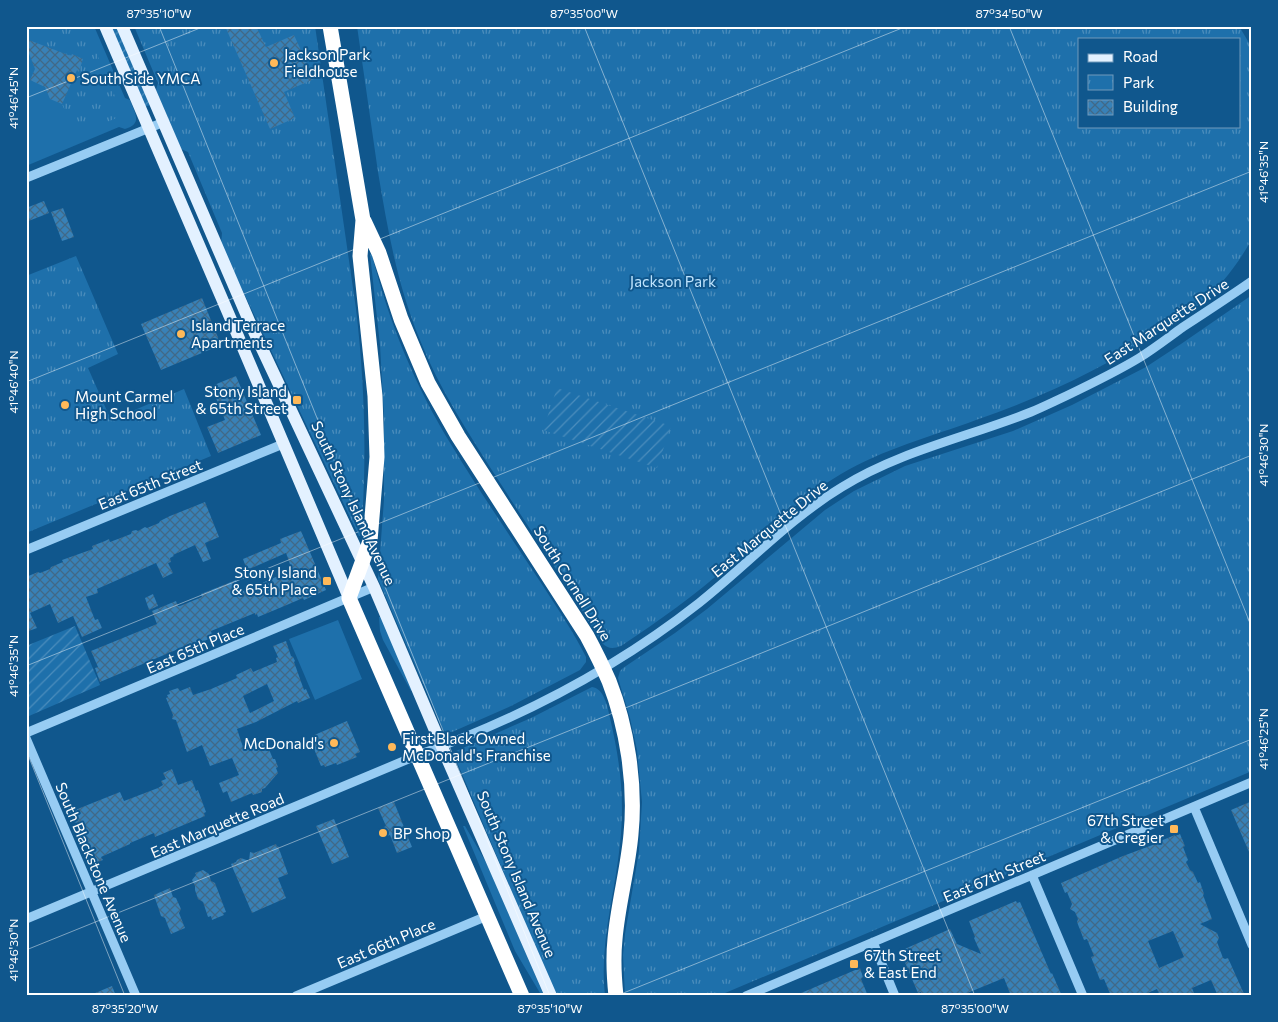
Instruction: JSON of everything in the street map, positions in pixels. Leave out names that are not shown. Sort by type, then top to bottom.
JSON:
[{"type":"highway","name":"South Cornell Drive","points":[[330,26],[363,220],[360,256],[375,396],[377,457],[370,542],[349,598]]},
{"type":"highway","name":"South Cornell Drive","points":[[363,220],[379,253],[401,319],[428,383],[458,436],[582,628],[604,669],[616,701],[628,755],[632,795],[631,834],[615,939],[616,996]]},
{"type":"highway","points":[[349,598],[522,996]]},
{"type":"main road","points":[[104,26],[349,598]]},
{"type":"main road","name":"South Stony Island Avenue","points":[[122,26],[250,322],[374,587],[550,996]]},
{"type":"street","points":[[26,178],[164,122]]},
{"type":"street","name":"East Marquette Drive","points":[[418,755],[442,747],[511,717],[604,669],[697,604],[816,503],[840,487],[887,463],[1032,412],[1100,379],[1140,357],[1252,281]]},
{"type":"street","name":"East 65th Street","points":[[26,550],[283,444]]},
{"type":"street","name":"East 65th Place","points":[[26,733],[374,587]]},
{"type":"street","name":"South Blackstone Avenue","points":[[26,738],[136,996]]},
{"type":"street","name":"East Marquette Road","points":[[26,919],[418,755]]},
{"type":"street","name":"East 67th Street","points":[[746,996],[1252,782]]},
{"type":"street","points":[[1194,807],[1252,945]]},
{"type":"street","points":[[1032,875],[1083,996]]},
{"type":"street","name":"East 66th Place","points":[[296,996],[488,916]]},
{"type":"street","points":[[873,942],[896,996]]},
{"type":"green space","name":"South Side YMCA","points":[[26,26],[94,26],[125,98],[130,100],[136,118],[134,124],[125,129],[119,127],[26,166]]},
{"type":"green space","points":[[62,26],[85,26],[123,115],[76,136],[62,104],[83,59],[36,43],[38,39]]},
{"type":"green space","points":[[111,26],[116,26],[150,105],[145,107]]},
{"type":"green space","points":[[134,26],[315,26],[359,337],[364,451],[361,536],[359,536],[221,245],[222,233],[188,152],[181,149],[156,90],[158,83]]},
{"type":"green space","name":"Jackson Park","points":[[357,26],[1239,26],[1252,48],[1252,239],[1241,257],[1207,298],[1191,311],[1096,369],[1001,411],[873,457],[841,474],[810,494],[715,577],[676,608],[616,648],[611,648],[602,643],[474,442],[454,409],[428,358],[412,319],[399,278],[378,172]]},
{"type":"green space","points":[[370,254],[372,255],[386,305],[404,354],[426,400],[463,464],[560,612],[586,657],[586,662],[580,670],[511,706],[452,732],[443,730],[378,579],[384,500],[384,416],[380,345]]},
{"type":"green space","name":"Mount Carmel High School","points":[[76,256],[118,354],[88,368],[111,420],[184,389],[211,456],[26,533],[26,276]]},
{"type":"green space","points":[[1252,295],[1252,771],[718,996],[625,996],[623,955],[639,851],[642,802],[637,750],[618,678],[620,671],[707,609],[825,510],[854,491],[905,466],[1013,431],[1072,405],[1146,367]]},
{"type":"green space","points":[[557,388],[671,426],[657,468],[543,430]]},
{"type":"green space","points":[[379,617],[381,617],[411,691],[383,640]]},
{"type":"green space","points":[[338,620],[362,679],[315,700],[289,639]]},
{"type":"green space","points":[[75,626],[100,685],[29,716],[26,708],[26,646]]},
{"type":"green space","points":[[592,687],[600,691],[608,709],[621,780],[622,796],[618,863],[608,919],[604,957],[605,996],[556,996],[454,753],[531,718]]},
{"type":"green space","points":[[463,826],[465,826],[487,864],[543,993],[540,993],[515,951]]},
{"type":"building","name":"Jackson Park Fieldhouse","points":[[225,26],[256,26],[266,47],[294,35],[314,79],[284,92],[295,118],[270,129]]},
{"type":"building","points":[[26,39],[83,59],[62,104],[50,99],[45,87],[30,80],[35,69],[26,46]]},
{"type":"building","points":[[44,201],[49,213],[26,222],[26,208]]},
{"type":"building","points":[[63,208],[74,237],[62,241],[51,212]]},
{"type":"building","name":"Island Terrace Apartments","points":[[202,298],[221,345],[161,370],[141,324]]},
{"type":"building","points":[[236,376],[261,435],[218,453],[207,427],[225,420],[216,398],[219,397],[214,385]]},
{"type":"building","points":[[205,502],[219,537],[205,543],[211,559],[203,562],[195,545],[170,558],[171,562],[168,563],[173,573],[163,578],[156,563],[97,589],[98,593],[86,597],[95,620],[98,619],[102,628],[82,637],[73,616],[58,623],[50,604],[30,613],[37,628],[26,632],[26,577],[50,569],[63,562],[62,560],[93,549],[92,546],[109,539],[110,542],[131,534],[132,531],[147,528],[170,516]]},
{"type":"building","points":[[301,531],[326,590],[258,617],[255,613],[211,631],[213,637],[202,642],[202,640],[183,647],[100,682],[95,668],[98,667],[91,651],[157,624],[152,611],[176,601],[178,606],[180,606],[202,597],[201,594],[236,580],[241,592],[292,570],[286,553],[247,570],[243,559],[281,543],[280,539]]},
{"type":"building","points":[[153,594],[158,606],[149,610],[145,598]]},
{"type":"building","points":[[286,641],[291,656],[295,661],[304,690],[306,689],[310,698],[298,703],[297,701],[256,722],[237,729],[243,747],[265,740],[273,759],[275,759],[278,773],[262,789],[262,792],[253,795],[252,793],[231,802],[227,791],[223,793],[219,783],[239,775],[232,758],[210,766],[202,745],[187,752],[176,720],[172,719],[173,715],[166,698],[170,694],[169,691],[178,688],[180,691],[190,687],[193,695],[237,678],[236,675],[251,668],[253,672],[277,662],[276,658],[278,657],[273,646]],"holes":[[[267,684],[274,701],[250,713],[243,696]]]},
{"type":"building","name":"McDonald's","points":[[347,721],[360,752],[355,754],[357,757],[337,765],[336,763],[325,767],[324,765],[321,766],[310,739],[313,738],[312,736]]},
{"type":"building","points":[[172,769],[178,785],[192,780],[206,812],[204,813],[205,816],[155,837],[154,833],[130,843],[101,857],[103,860],[93,864],[70,812],[120,792],[124,801],[158,788],[163,785],[161,781],[166,779],[163,773]]},
{"type":"building","points":[[1252,801],[1252,859],[1231,810]]},
{"type":"building","points":[[394,802],[412,847],[397,853],[390,835],[381,838],[378,830],[386,826],[378,808]]},
{"type":"building","points":[[334,819],[349,857],[332,864],[316,826]]},
{"type":"building","points":[[1180,834],[1188,860],[1186,862],[1198,883],[1200,882],[1212,919],[1200,924],[1217,933],[1219,938],[1217,942],[1223,958],[1228,958],[1245,996],[1218,996],[1211,980],[1192,988],[1195,996],[1160,996],[1157,989],[1141,996],[1111,996],[1104,979],[1100,980],[1091,957],[1094,956],[1087,939],[1084,940],[1075,912],[1070,909],[1072,904],[1061,883]],"holes":[[[1173,931],[1184,957],[1159,968],[1148,941]]]},
{"type":"building","points":[[276,844],[288,874],[278,878],[286,898],[252,913],[231,864],[241,858],[249,861],[250,852],[254,853]]},
{"type":"building","points":[[203,870],[209,874],[211,881],[215,883],[226,912],[223,913],[224,915],[212,920],[211,916],[208,917],[203,902],[198,899],[192,880],[196,875],[195,873]]},
{"type":"building","points":[[170,888],[173,897],[176,898],[181,909],[179,913],[185,928],[171,934],[165,918],[161,916],[154,895]]},
{"type":"building","points":[[1016,901],[1017,903],[1020,902],[1062,996],[1011,996],[1004,978],[960,996],[922,996],[921,992],[918,993],[900,951],[950,929],[957,944],[981,954],[969,921]]},
{"type":"building","points":[[860,968],[863,977],[861,979],[868,996],[794,996]]},
{"type":"building","points":[[112,986],[116,996],[88,996]]},
{"type":"place","name":"Jackson Park Fieldhouse","points":[[274,63]]},
{"type":"place","name":"South Side YMCA","points":[[71,78]]},
{"type":"place","name":"Island Terrace Apartments","points":[[181,334]]},
{"type":"place","name":"Stony Island & 65th Street","points":[[297,400]]},
{"type":"place","name":"Mount Carmel High School","points":[[65,405]]},
{"type":"place","name":"Stony Island & 65th Place","points":[[327,581]]},
{"type":"place","name":"McDonald's","points":[[334,743]]},
{"type":"place","name":"First Black Owned McDonald's Franchise","points":[[392,747]]},
{"type":"place","name":"67th Street & Cregier","points":[[1174,829]]},
{"type":"place","name":"BP Shop","points":[[383,833]]},
{"type":"place","name":"67th Street & East End","points":[[854,964]]}]
